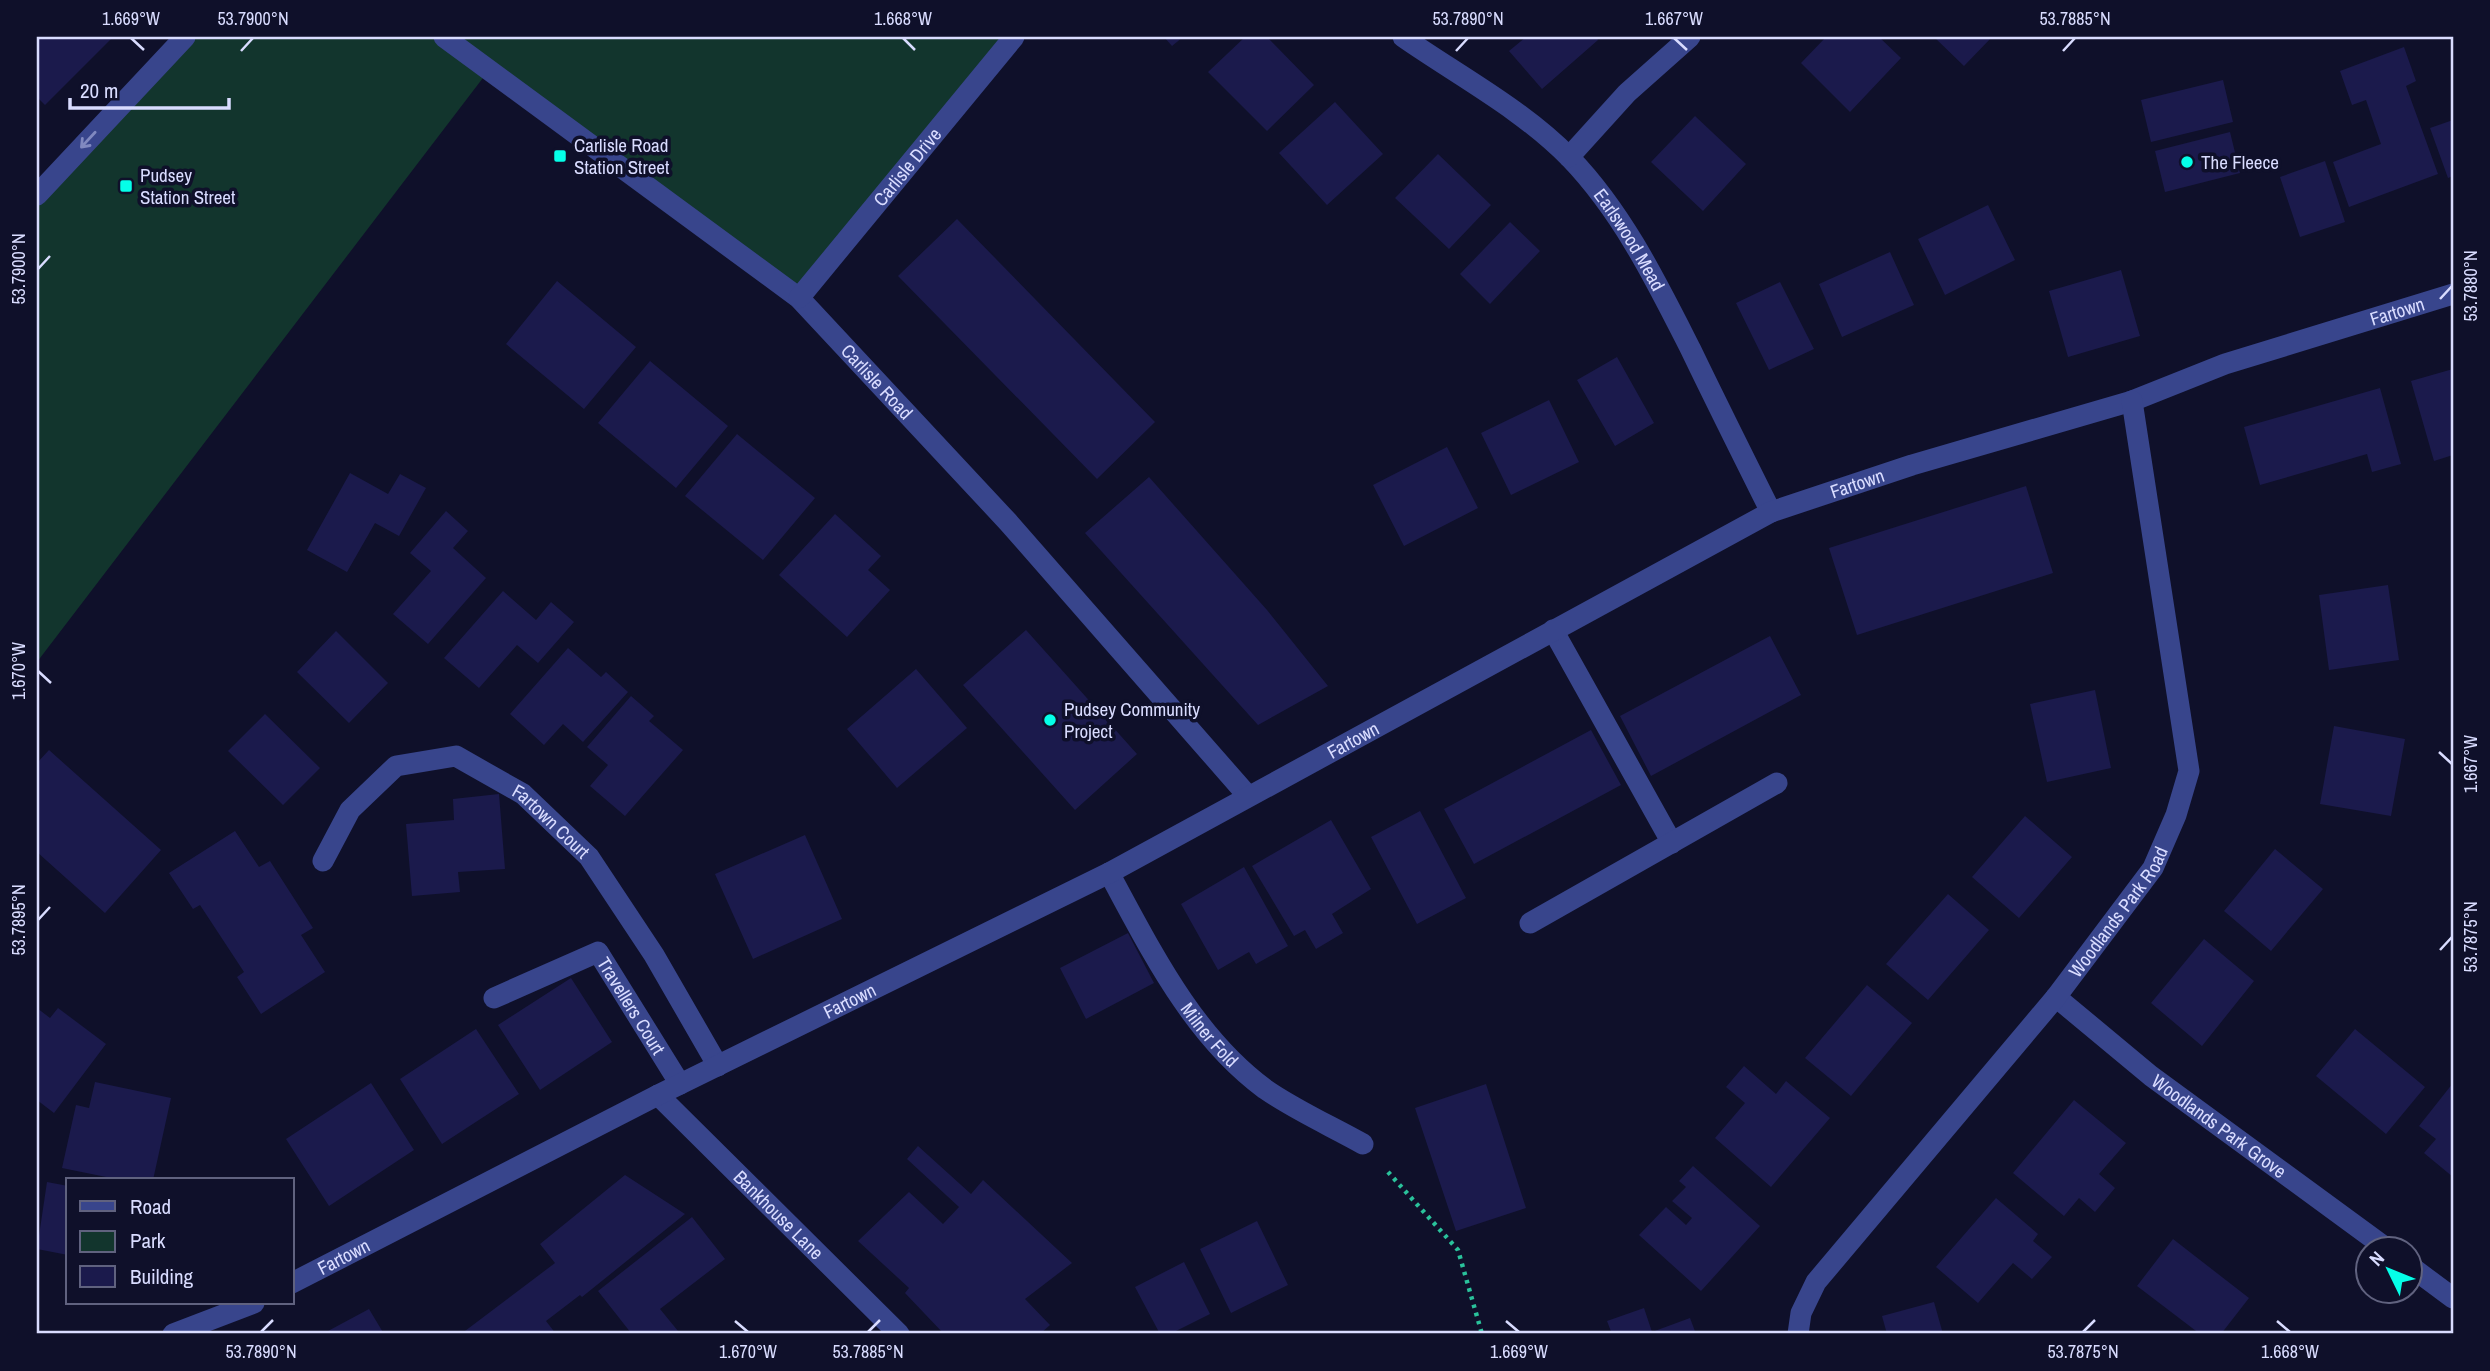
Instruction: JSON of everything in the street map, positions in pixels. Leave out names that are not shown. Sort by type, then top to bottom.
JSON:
[{"type":"street","points":[[37,195],[185,37]]},
{"type":"street","name":"Carlisle Drive","points":[[799,298],[1014,37]]},
{"type":"street","name":"Earlswood Mead","points":[[1404,37],[1522,117],[1569,158],[1597,189],[1632,239],[1771,512]]},
{"type":"street","points":[[1569,158],[1627,93],[1690,37]]},
{"type":"street","name":"Carlisle Road","points":[[450,42],[799,298],[1008,522],[1248,796]]},
{"type":"street","name":"Fartown","points":[[294,1282],[658,1095],[1109,873],[1771,512],[1912,465],[2133,401],[2225,364],[2453,294]]},
{"type":"street","name":"Woodlands Park Road","points":[[1798,1334],[1801,1313],[1816,1282],[2056,997],[2153,867],[2176,815],[2189,771],[2133,401]]},
{"type":"street","points":[[1553,630],[1672,843]]},
{"type":"street","name":"Fartown Court","points":[[323,861],[350,810],[396,766],[456,756],[523,794],[589,857],[654,955],[718,1066]]},
{"type":"street","points":[[1531,923],[1777,783]]},
{"type":"street","name":"Milner Fold","points":[[1109,873],[1166,977],[1206,1032],[1265,1088],[1363,1144]]},
{"type":"street","name":"Travellers Court","points":[[494,998],[598,952],[680,1084]]},
{"type":"street","name":"Woodlands Park Grove","points":[[2056,997],[2151,1076],[2367,1234]]},
{"type":"street","name":"Bankhouse Lane","points":[[658,1095],[899,1334]]},
{"type":"street","points":[[2424,1276],[2453,1298]]},
{"type":"street","points":[[173,1334],[251,1304]]},
{"type":"path","points":[[1363,1144],[1458,1250],[1482,1334]]},
{"type":"green space","points":[[185,37],[443,37],[457,47],[467,37],[1014,37],[799,298],[489,70],[37,662],[37,195]]},
{"type":"building","points":[[37,37],[113,37],[45,105],[37,97]]},
{"type":"building","points":[[1164,37],[1183,37],[1172,46]]},
{"type":"building","points":[[1245,37],[1267,37],[1314,85],[1267,131],[1208,72]]},
{"type":"building","points":[[1526,37],[1596,37],[1598,40],[1542,89],[1509,51]]},
{"type":"building","points":[[1826,37],[1879,37],[1901,58],[1850,112],[1801,63]]},
{"type":"building","points":[[1934,37],[1992,37],[1964,66]]},
{"type":"building","points":[[2404,47],[2416,81],[2406,86],[2438,174],[2349,207],[2333,162],[2381,144],[2366,100],[2352,105],[2340,71]]},
{"type":"building","points":[[2223,80],[2233,122],[2151,142],[2141,100]]},
{"type":"building","points":[[1335,102],[1383,154],[1327,205],[1279,153]]},
{"type":"building","points":[[1695,116],[1746,164],[1703,211],[1651,162]]},
{"type":"building","points":[[2453,120],[2453,176],[2448,178],[2430,128]]},
{"type":"building","points":[[2230,132],[2240,173],[2165,192],[2155,151]]},
{"type":"building","points":[[1438,154],[1491,205],[1449,249],[1395,198]]},
{"type":"building","points":[[2325,161],[2345,222],[2300,237],[2280,177]]},
{"type":"building","points":[[1988,205],[2015,260],[1945,295],[1918,239]]},
{"type":"building","points":[[957,219],[1155,422],[1097,479],[898,276]]},
{"type":"building","points":[[1510,222],[1540,251],[1490,304],[1460,274]]},
{"type":"building","points":[[1890,252],[1914,305],[1842,337],[1819,284]]},
{"type":"building","points":[[2121,270],[2140,336],[2068,357],[2049,291]]},
{"type":"building","points":[[557,281],[636,347],[584,409],[506,344]]},
{"type":"building","points":[[1780,282],[1814,349],[1769,370],[1736,303]]},
{"type":"building","points":[[1617,357],[1654,423],[1615,446],[1577,380]]},
{"type":"building","points":[[650,361],[728,426],[676,488],[598,423]]},
{"type":"building","points":[[2453,369],[2453,455],[2434,461],[2411,381]]},
{"type":"building","points":[[2380,388],[2401,464],[2372,472],[2367,454],[2260,485],[2244,427]]},
{"type":"building","points":[[1549,400],[1579,462],[1511,495],[1481,433]]},
{"type":"building","points":[[737,434],[815,498],[763,560],[685,496]]},
{"type":"building","points":[[1447,447],[1478,508],[1404,546],[1373,485]]},
{"type":"building","points":[[350,473],[388,494],[400,474],[426,488],[399,536],[375,523],[347,572],[307,550]]},
{"type":"building","points":[[1149,477],[1267,610],[1328,686],[1258,725],[1085,533]]},
{"type":"building","points":[[2026,486],[2053,573],[1857,635],[1829,548]]},
{"type":"building","points":[[446,511],[468,531],[453,548],[486,578],[428,644],[393,614],[431,571],[410,553]]},
{"type":"building","points":[[835,514],[881,556],[868,570],[890,590],[847,637],[779,575]]},
{"type":"building","points":[[2388,585],[2399,660],[2329,670],[2319,595]]},
{"type":"building","points":[[503,591],[536,620],[551,602],[574,622],[538,663],[517,645],[479,688],[444,658]]},
{"type":"building","name":"Pudsey Community Project","points":[[1026,630],[1137,754],[1075,810],[963,685]]},
{"type":"building","points":[[336,631],[388,683],[349,723],[297,672]]},
{"type":"building","points":[[1770,636],[1801,695],[1651,776],[1620,716]]},
{"type":"building","points":[[568,648],[601,677],[606,672],[628,692],[583,742],[563,724],[544,745],[510,714]]},
{"type":"building","points":[[916,669],[967,728],[897,788],[847,729]]},
{"type":"building","points":[[2095,690],[2111,768],[2047,782],[2030,704]]},
{"type":"building","points":[[631,696],[654,716],[649,721],[683,750],[625,816],[590,786],[608,765],[587,747]]},
{"type":"building","points":[[265,714],[320,768],[283,805],[228,751]]},
{"type":"building","points":[[2334,726],[2405,739],[2391,816],[2320,804]]},
{"type":"building","points":[[1591,730],[1621,785],[1474,864],[1444,809]]},
{"type":"building","points":[[49,750],[161,850],[105,913],[37,852],[37,763]]},
{"type":"building","points":[[499,794],[505,869],[458,872],[460,892],[412,896],[406,824],[454,820],[453,799]]},
{"type":"building","points":[[1420,811],[1466,898],[1417,924],[1371,837]]},
{"type":"building","points":[[2025,816],[2072,857],[2019,918],[1972,877]]},
{"type":"building","points":[[1331,820],[1371,889],[1332,914],[1343,933],[1316,949],[1305,930],[1294,936],[1252,866]]},
{"type":"building","points":[[235,831],[259,867],[270,861],[313,928],[301,935],[325,972],[261,1014],[237,977],[244,972],[200,905],[193,909],[169,873]]},
{"type":"building","points":[[805,835],[842,919],[753,959],[715,874]]},
{"type":"building","points":[[2275,849],[2323,889],[2271,951],[2224,911]]},
{"type":"building","points":[[1244,867],[1288,946],[1256,964],[1249,952],[1218,970],[1181,904]]},
{"type":"building","points":[[1948,894],[1989,930],[1928,1000],[1886,964]]},
{"type":"building","points":[[1128,933],[1154,983],[1086,1019],[1060,968]]},
{"type":"building","points":[[2204,939],[2254,981],[2202,1046],[2151,1003]]},
{"type":"building","points":[[571,978],[612,1042],[540,1090],[498,1025]]},
{"type":"building","points":[[1867,985],[1912,1023],[1851,1096],[1805,1058]]},
{"type":"building","points":[[37,1008],[50,1018],[58,1008],[106,1044],[54,1113],[37,1100]]},
{"type":"building","points":[[476,1029],[519,1094],[442,1144],[400,1079]]},
{"type":"building","points":[[2355,1029],[2425,1087],[2386,1134],[2316,1076]]},
{"type":"building","points":[[1744,1066],[1776,1094],[1786,1081],[1830,1118],[1771,1187],[1715,1138],[1745,1103],[1726,1087]]},
{"type":"building","points":[[95,1082],[171,1098],[153,1178],[111,1178],[62,1168],[76,1105],[89,1108]]},
{"type":"building","points":[[371,1083],[414,1150],[329,1206],[286,1139]]},
{"type":"building","points":[[2453,1083],[2453,1177],[2424,1153],[2436,1139],[2419,1126]]},
{"type":"building","points":[[1486,1084],[1526,1208],[1456,1231],[1415,1108]]},
{"type":"building","points":[[2074,1100],[2126,1143],[2099,1174],[2115,1188],[2095,1212],[2079,1198],[2064,1216],[2013,1173]]},
{"type":"building","points":[[918,1146],[971,1194],[983,1180],[1072,1263],[1025,1299],[1050,1325],[1040,1334],[944,1334],[905,1293],[909,1288],[858,1241],[909,1192],[943,1224],[959,1207],[907,1159]]},
{"type":"building","points":[[1693,1166],[1760,1226],[1701,1291],[1639,1235],[1666,1207],[1686,1225],[1692,1218],[1672,1201],[1686,1187],[1679,1181]]},
{"type":"building","points":[[625,1175],[685,1214],[582,1297],[580,1295],[546,1321],[556,1334],[461,1334],[555,1263],[540,1244]]},
{"type":"building","points":[[47,1182],[66,1186],[66,1255],[37,1249]]},
{"type":"building","points":[[1996,1198],[2038,1234],[2033,1241],[2052,1257],[2032,1279],[2013,1263],[1978,1303],[1936,1267]]},
{"type":"building","points":[[692,1217],[725,1259],[660,1309],[678,1331],[674,1334],[631,1333],[598,1291]]},
{"type":"building","points":[[1257,1221],[1288,1285],[1231,1313],[1200,1249]]},
{"type":"building","points":[[2173,1239],[2249,1298],[2221,1334],[2200,1334],[2137,1286]]},
{"type":"building","points":[[1184,1262],[1210,1314],[1170,1334],[1160,1334],[1135,1287]]},
{"type":"building","points":[[1934,1302],[1943,1334],[1887,1334],[1882,1316]]},
{"type":"building","points":[[1644,1308],[1652,1332],[1690,1318],[1696,1334],[1612,1334],[1607,1321]]},
{"type":"building","points":[[369,1309],[384,1334],[322,1334],[328,1331]]},
{"type":"place","name":"Carlisle Road Station Street","points":[[560,156]]},
{"type":"place","name":"The Fleece","points":[[2187,162]]},
{"type":"place","name":"Pudsey Station Street","points":[[126,186]]},
{"type":"place","name":"Pudsey Community Project","points":[[1050,720]]}]
